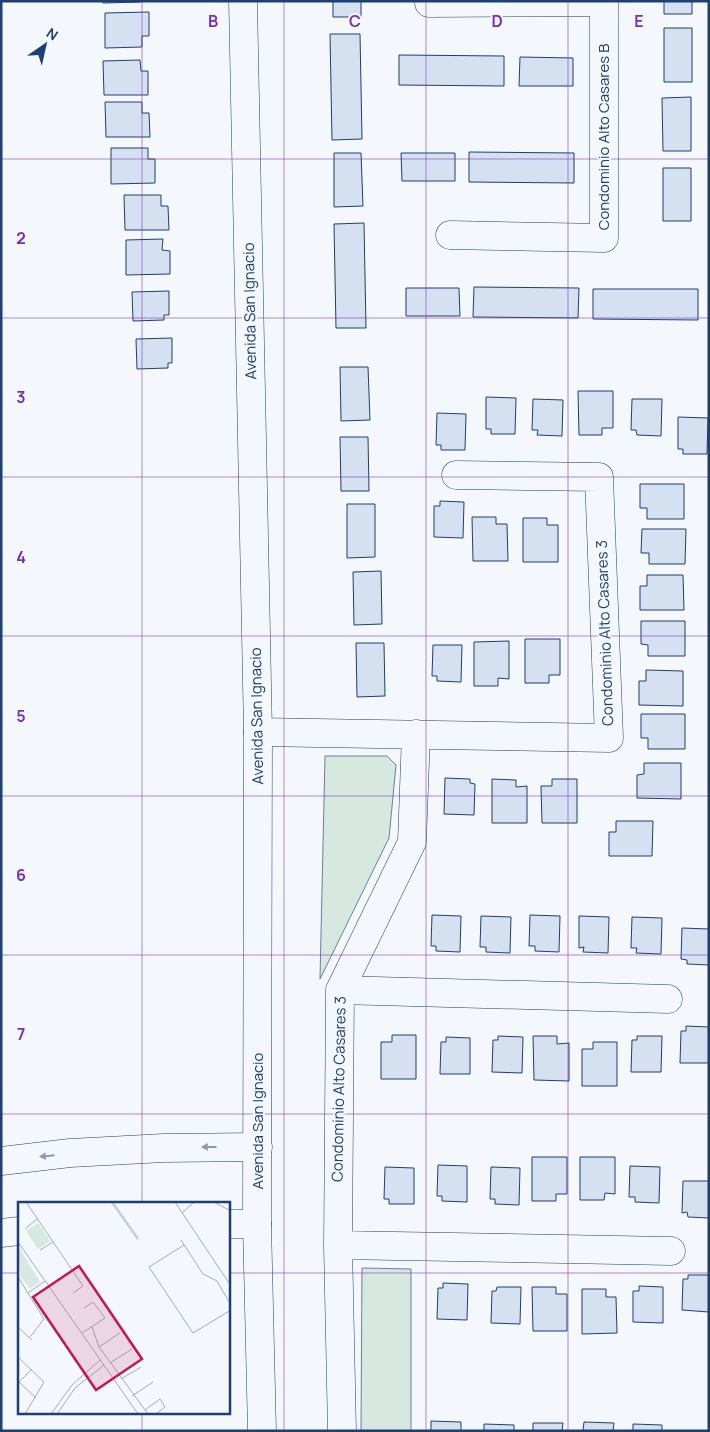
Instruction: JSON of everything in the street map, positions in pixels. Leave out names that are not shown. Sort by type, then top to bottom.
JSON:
[{"type":"street","name":"Avenida San Ignacio","points":[[243,1],[258,732],[257,1224],[262,1431]]},
{"type":"street","name":"Condominio Alto Casares B","points":[[429,3],[604,2],[604,238],[450,235]]},
{"type":"street","name":"Condominio Alto Casares 3","points":[[258,732],[609,738],[599,477],[456,475]]},
{"type":"street","name":"Condominio Alto Casares 3","points":[[342,1431],[338,1245],[340,990],[412,842],[416,734]]},
{"type":"street","points":[[340,990],[668,999]]},
{"type":"street","points":[[1,1161],[70,1153],[164,1148],[258,1147]]},
{"type":"street","points":[[230,1224],[257,1224]]},
{"type":"street","points":[[1,1233],[18,1231]]},
{"type":"street","points":[[338,1245],[671,1251]]},
{"type":"shaded area","points":[[325,756],[387,756],[396,765],[389,838],[320,979]]},
{"type":"shaded area","points":[[362,1268],[411,1269],[411,1431],[361,1431]]},
{"type":"building","points":[[103,1],[140,1],[140,2],[103,3]]},
{"type":"building","points":[[333,1],[361,1],[361,17],[333,17]]},
{"type":"building","points":[[664,1],[692,1],[692,14],[664,14]]},
{"type":"building","points":[[149,12],[149,36],[142,36],[142,47],[105,48],[105,13]]},
{"type":"building","points":[[664,28],[692,28],[692,82],[664,82]]},
{"type":"building","points":[[330,34],[360,34],[362,139],[332,140]]},
{"type":"building","points":[[399,55],[504,56],[504,86],[399,85]]},
{"type":"building","points":[[520,57],[573,58],[573,86],[519,86]]},
{"type":"building","points":[[140,60],[141,71],[148,71],[148,95],[104,95],[103,61]]},
{"type":"building","points":[[691,97],[691,151],[663,151],[662,98]]},
{"type":"building","points":[[105,102],[142,102],[142,113],[149,113],[150,137],[106,137]]},
{"type":"building","points":[[111,148],[148,148],[148,159],[155,159],[155,183],[111,184]]},
{"type":"building","points":[[469,152],[574,153],[574,183],[469,182]]},
{"type":"building","points":[[334,153],[361,153],[363,206],[334,207]]},
{"type":"building","points":[[401,153],[455,153],[455,181],[402,181]]},
{"type":"building","points":[[663,168],[691,168],[691,221],[663,221]]},
{"type":"building","points":[[124,195],[161,195],[161,206],[168,206],[169,230],[125,230]]},
{"type":"building","points":[[364,223],[366,328],[336,328],[334,224]]},
{"type":"building","points":[[163,239],[162,250],[170,251],[170,274],[126,275],[126,240]]},
{"type":"building","points":[[474,287],[579,288],[578,318],[473,317]]},
{"type":"building","points":[[406,288],[459,288],[460,316],[406,316]]},
{"type":"building","points":[[593,289],[698,289],[698,320],[593,319]]},
{"type":"building","points":[[169,291],[169,315],[164,315],[164,320],[133,321],[132,292]]},
{"type":"building","points":[[172,338],[172,363],[168,363],[168,368],[137,369],[136,339]]},
{"type":"building","points":[[340,367],[368,367],[370,420],[341,421]]},
{"type":"building","points":[[578,391],[613,391],[613,428],[602,428],[602,435],[579,435]]},
{"type":"building","points":[[486,397],[516,398],[515,434],[491,434],[491,429],[486,429]]},
{"type":"building","points":[[533,399],[563,400],[562,436],[537,435],[538,430],[532,430]]},
{"type":"building","points":[[632,399],[662,399],[661,436],[637,435],[636,430],[631,430]]},
{"type":"building","points":[[437,413],[466,414],[465,450],[441,450],[441,445],[436,445]]},
{"type":"building","points":[[678,417],[708,418],[707,454],[683,454],[683,449],[678,449]]},
{"type":"building","points":[[340,437],[368,437],[369,491],[341,491]]},
{"type":"building","points":[[640,484],[684,484],[684,519],[647,519],[647,508],[640,508]]},
{"type":"building","points":[[440,501],[464,502],[463,538],[434,537],[434,506],[440,506]]},
{"type":"building","points":[[347,504],[375,504],[375,557],[347,558]]},
{"type":"building","points":[[472,517],[496,517],[496,524],[507,524],[508,561],[473,561]]},
{"type":"building","points":[[523,518],[547,518],[547,525],[558,525],[558,562],[523,562]]},
{"type":"building","points":[[642,529],[686,529],[685,564],[649,564],[649,553],[641,553]]},
{"type":"building","points":[[381,571],[382,624],[354,625],[353,572]]},
{"type":"building","points":[[647,575],[683,575],[684,610],[640,610],[640,586],[647,586]]},
{"type":"building","points":[[641,621],[685,621],[685,656],[648,656],[648,645],[641,644]]},
{"type":"building","points":[[525,639],[560,639],[560,675],[549,675],[549,683],[525,683]]},
{"type":"building","points":[[509,641],[509,679],[498,678],[498,686],[474,686],[474,642]]},
{"type":"building","points":[[356,643],[384,643],[385,696],[357,697]]},
{"type":"building","points":[[433,645],[462,645],[461,682],[437,681],[437,676],[432,676]]},
{"type":"building","points":[[646,670],[683,671],[683,706],[639,705],[639,681],[646,681]]},
{"type":"building","points":[[641,714],[685,714],[685,749],[648,749],[648,738],[641,738]]},
{"type":"building","points":[[644,763],[681,763],[681,799],[637,798],[637,775],[644,774]]},
{"type":"building","points":[[445,778],[470,779],[470,783],[475,784],[474,815],[444,814]]},
{"type":"building","points":[[492,779],[516,780],[516,787],[527,786],[527,823],[492,823]]},
{"type":"building","points":[[552,779],[577,779],[577,823],[542,823],[541,786],[552,786]]},
{"type":"building","points":[[616,821],[653,821],[652,856],[609,856],[609,832],[616,832]]},
{"type":"building","points":[[432,915],[461,916],[460,952],[436,951],[436,946],[431,946]]},
{"type":"building","points":[[530,915],[560,916],[559,952],[535,951],[535,946],[529,946]]},
{"type":"building","points":[[481,916],[511,917],[510,953],[486,952],[486,947],[480,947]]},
{"type":"building","points":[[579,916],[609,917],[608,953],[583,952],[584,947],[579,948]]},
{"type":"building","points":[[632,917],[662,918],[661,954],[636,953],[637,948],[631,948]]},
{"type":"building","points":[[682,928],[709,929],[709,965],[687,964],[687,960],[681,959]]},
{"type":"building","points":[[686,1026],[709,1027],[709,1063],[680,1063],[681,1031],[686,1031]]},
{"type":"building","points":[[392,1035],[416,1035],[416,1079],[381,1079],[381,1042],[392,1042]]},
{"type":"building","points":[[498,1036],[523,1037],[522,1073],[492,1072],[493,1040],[498,1040]]},
{"type":"building","points":[[533,1036],[557,1036],[557,1044],[569,1043],[569,1081],[534,1080]]},
{"type":"building","points":[[637,1036],[662,1036],[661,1072],[631,1072],[632,1040],[637,1040]]},
{"type":"building","points":[[446,1037],[470,1038],[470,1074],[440,1074],[441,1042],[446,1042]]},
{"type":"building","points":[[593,1042],[617,1042],[617,1086],[582,1086],[582,1049],[593,1049]]},
{"type":"building","points":[[532,1157],[567,1157],[567,1194],[556,1194],[556,1201],[532,1201]]},
{"type":"building","points":[[580,1157],[615,1157],[615,1194],[605,1193],[604,1200],[580,1200]]},
{"type":"building","points":[[438,1165],[467,1166],[467,1202],[442,1201],[442,1196],[437,1196]]},
{"type":"building","points":[[630,1166],[660,1167],[659,1203],[635,1202],[635,1197],[629,1197]]},
{"type":"building","points":[[385,1167],[414,1168],[414,1204],[389,1204],[389,1199],[384,1199]]},
{"type":"building","points":[[491,1167],[520,1168],[519,1205],[495,1204],[495,1199],[490,1199]]},
{"type":"building","points":[[683,1181],[709,1181],[709,1218],[688,1217],[687,1212],[682,1213]]},
{"type":"building","points":[[688,1275],[709,1275],[709,1312],[682,1310],[683,1279],[688,1279]]},
{"type":"building","points":[[443,1283],[468,1284],[467,1320],[437,1319],[438,1288],[443,1288]]},
{"type":"building","points":[[639,1286],[663,1287],[663,1323],[633,1322],[633,1291],[639,1291]]},
{"type":"building","points":[[497,1287],[521,1287],[520,1324],[491,1323],[492,1291],[496,1291]]},
{"type":"building","points":[[532,1287],[556,1287],[556,1294],[567,1294],[567,1331],[533,1331]]},
{"type":"building","points":[[582,1289],[606,1289],[606,1297],[616,1297],[617,1333],[582,1334]]},
{"type":"building","points":[[431,1421],[461,1422],[461,1431],[431,1431]]},
{"type":"building","points":[[584,1422],[614,1423],[613,1431],[583,1431]]},
{"type":"building","points":[[533,1423],[563,1423],[562,1431],[533,1431]]},
{"type":"building","points":[[484,1424],[514,1425],[514,1431],[484,1431]]},
{"type":"building","points":[[633,1424],[662,1425],[662,1431],[633,1431]]}]
